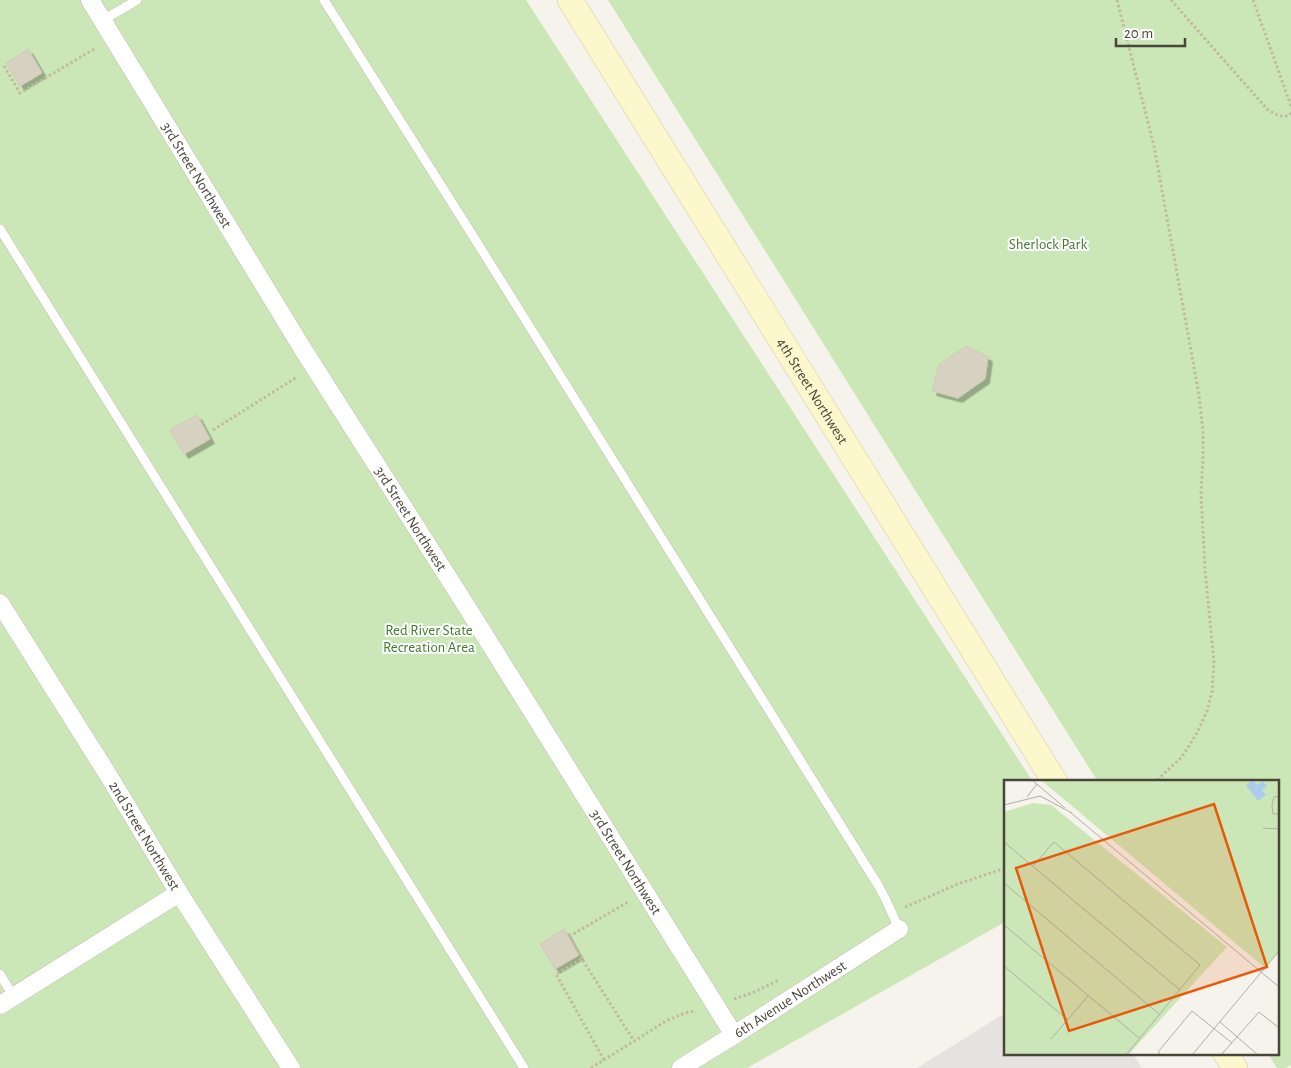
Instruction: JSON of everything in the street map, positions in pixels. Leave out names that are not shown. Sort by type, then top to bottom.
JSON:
[{"type":"street","name":"3rd Street Northwest","points":[[90,0],[314,367],[467,607],[734,1035]]},
{"type":"street","name":"4th Street Northwest","points":[[570,0],[1054,780]]},
{"type":"street","name":"2nd Street Northwest","points":[[0,603],[110,778],[179,893],[291,1068]]},
{"type":"street","points":[[7,1001],[179,893]]},
{"type":"street","name":"6th Avenue Northwest","points":[[681,1068],[899,929]]},
{"type":"street","points":[[1227,1056],[1235,1068]]},
{"type":"lane","points":[[103,20],[137,0]]},
{"type":"lane","points":[[324,0],[873,876],[899,929]]},
{"type":"lane","points":[[0,229],[524,1068]]},
{"type":"lane","points":[[0,974],[7,1001]]},
{"type":"path","points":[[1117,0],[1154,146],[1199,395],[1203,432],[1201,494],[1205,570],[1214,662],[1212,692],[1207,712],[1197,733],[1182,757],[1157,780]]},
{"type":"path","points":[[1171,0],[1267,109],[1276,115],[1284,117],[1290,115],[1291,112]]},
{"type":"path","points":[[1254,0],[1291,106]]},
{"type":"path","points":[[4,66],[20,93],[113,38]]},
{"type":"path","points":[[213,430],[314,367]]},
{"type":"path","points":[[892,913],[958,884],[1004,868]]},
{"type":"path","points":[[634,1041],[582,959],[570,936],[644,893]]},
{"type":"path","points":[[582,959],[556,974],[604,1060]]},
{"type":"path","points":[[591,1068],[666,1022],[685,1013],[752,993],[782,979]]},
{"type":"green space","name":"Red River State Recreation Area","points":[[0,0],[526,0],[1032,780],[1004,780],[1004,923],[747,1068],[0,1068]]},
{"type":"green space","name":"Sherlock Park","points":[[608,0],[1291,0],[1291,1065],[1286,1068],[1277,1068],[1269,1056],[1278,1056],[1278,780],[1097,780]]},
{"type":"shaded area","points":[[1004,1014],[1004,1056],[1134,1056],[1142,1068],[917,1068]]},
{"type":"building","points":[[28,49],[42,73],[20,86],[6,63]]},
{"type":"building","points":[[967,346],[988,357],[985,379],[958,398],[932,391],[939,364]]},
{"type":"building","points":[[197,415],[210,439],[184,454],[170,430]]},
{"type":"building","points":[[564,929],[579,955],[555,969],[540,944]]}]
